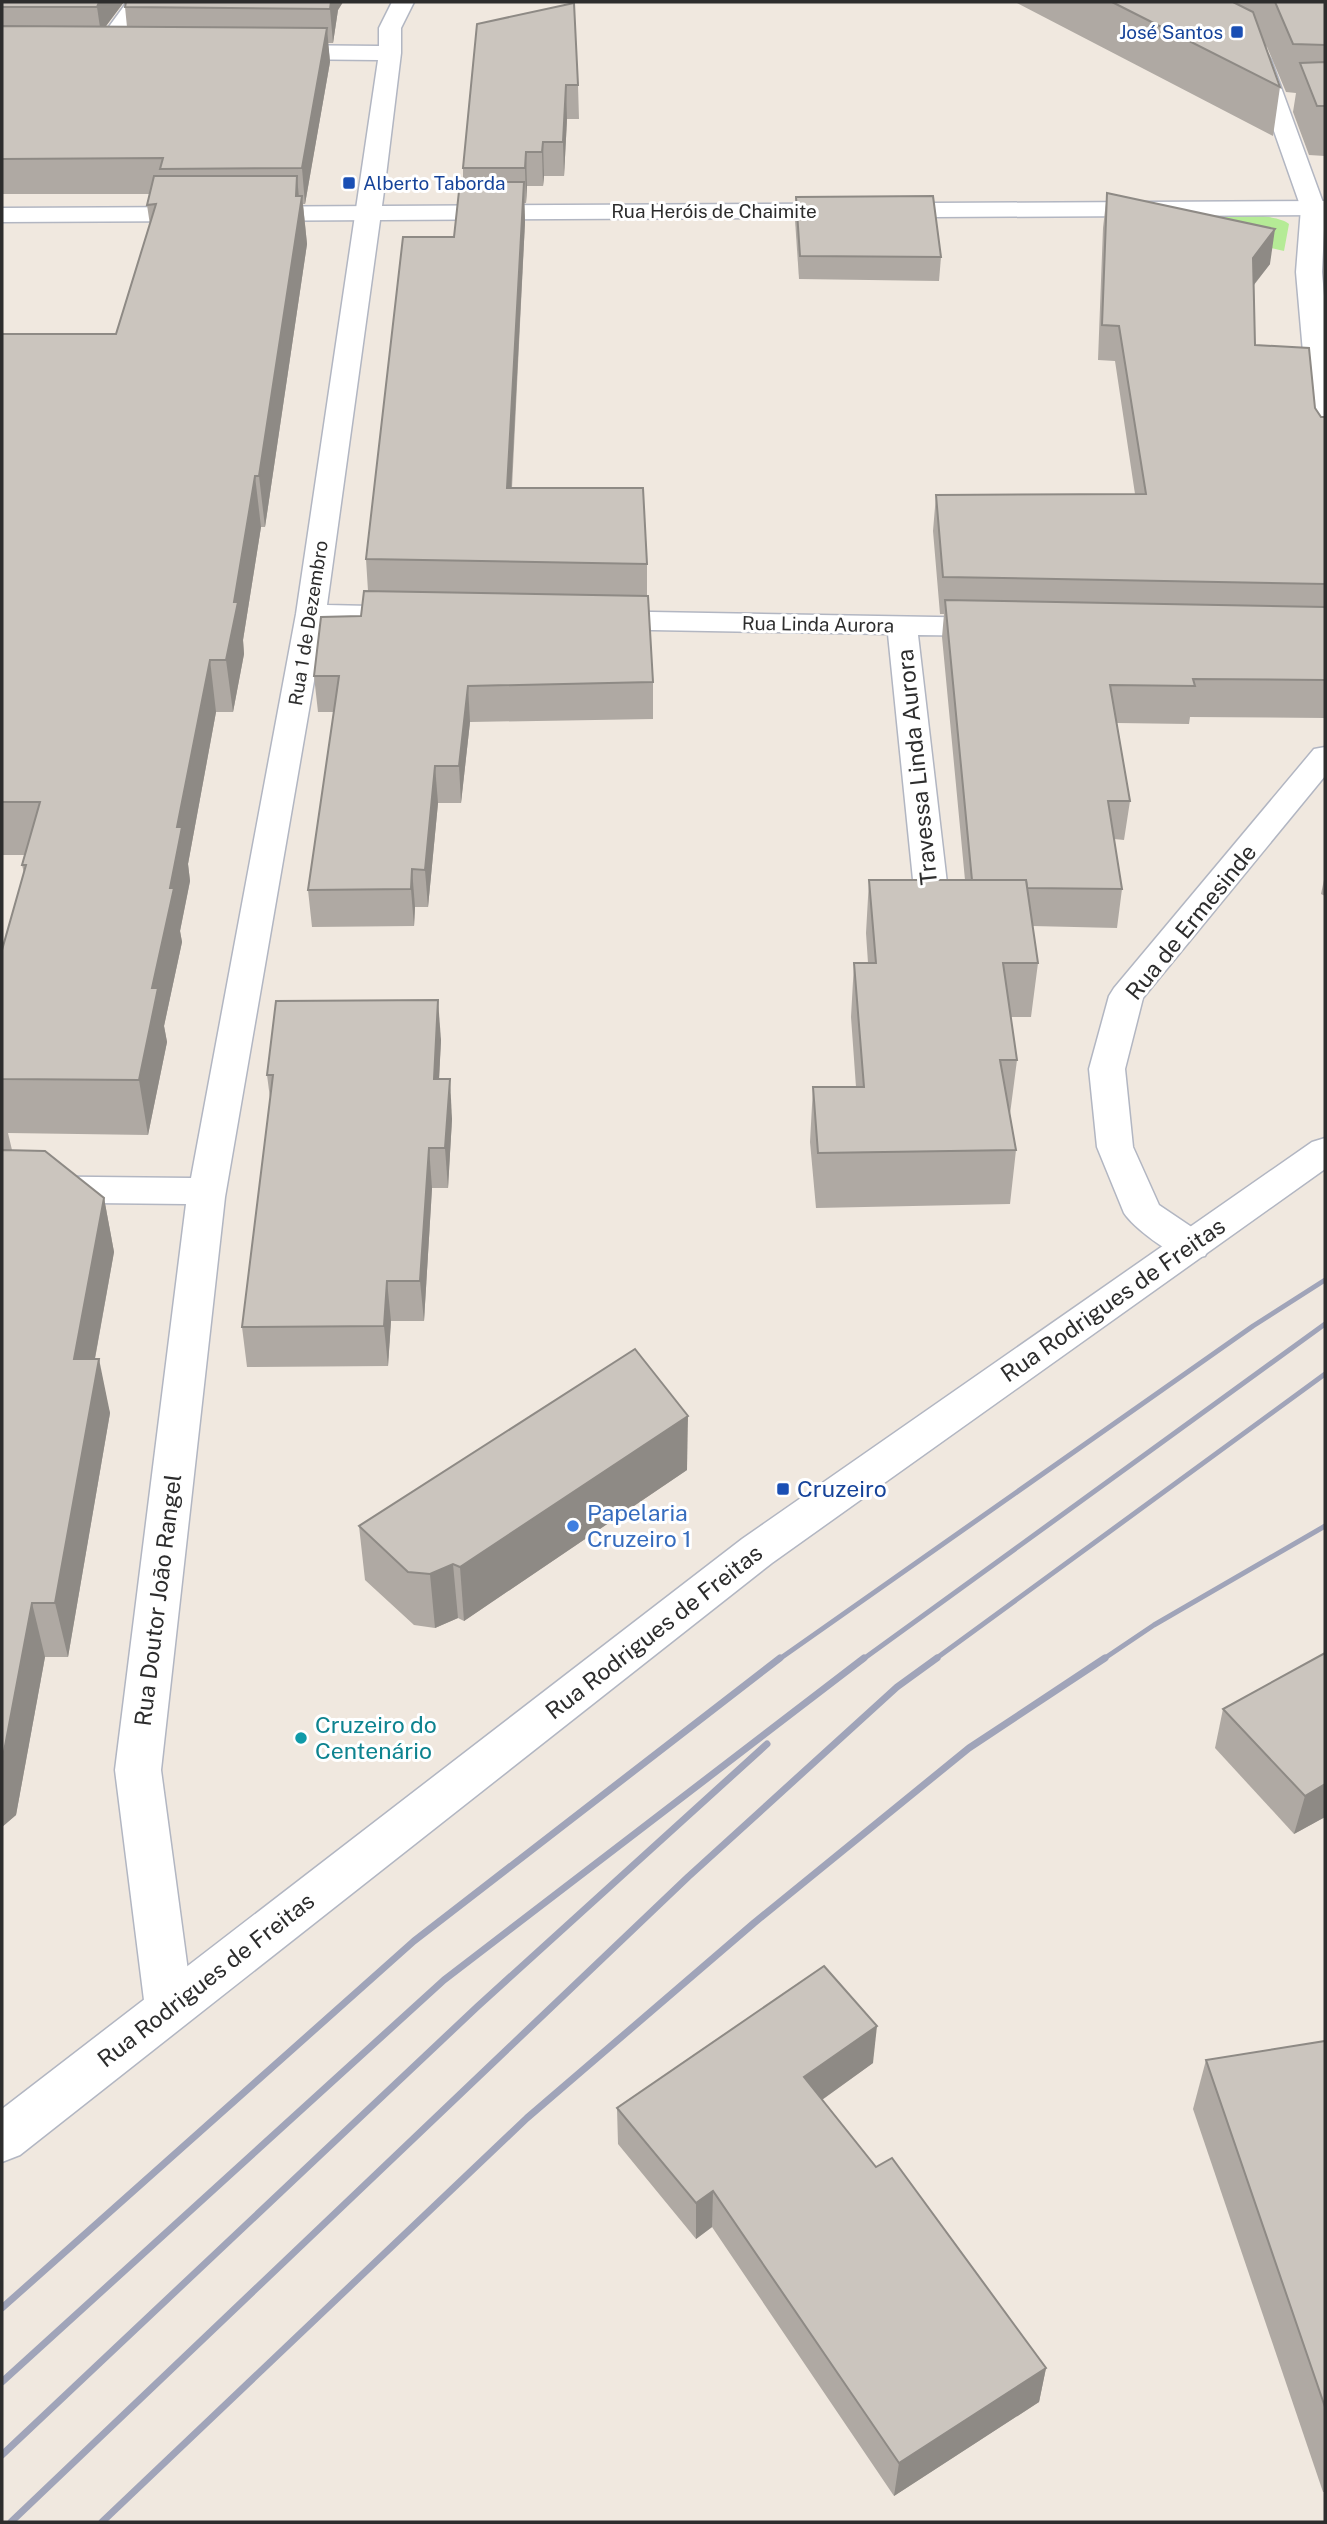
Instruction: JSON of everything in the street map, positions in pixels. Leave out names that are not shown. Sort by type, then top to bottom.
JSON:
[{"type":"street","points":[[113,51],[119,28],[138,2]]},
{"type":"street","points":[[365,28],[390,28],[403,2]]},
{"type":"street","points":[[93,28],[147,28]]},
{"type":"street","name":"Rua 1 de Dezembro","points":[[208,1191],[311,614],[390,53],[390,28]]},
{"type":"street","points":[[1246,48],[1258,54],[1319,208],[1309,272],[1325,444]]},
{"type":"street","points":[[85,51],[139,51]]},
{"type":"street","points":[[258,52],[390,53]]},
{"type":"street","points":[[1275,102],[1300,102]]},
{"type":"street","name":"Rua Heróis de Chaimite","points":[[2,215],[1319,208]]},
{"type":"street","points":[[311,614],[434,617]]},
{"type":"street","name":"Rua Linda Aurora","points":[[572,619],[1025,628]]},
{"type":"street","name":"Travessa Linda Aurora","points":[[902,625],[933,909]]},
{"type":"street","name":"Rua de Ermesinde","points":[[1191,1246],[1143,1213],[1115,1147],[1107,1069],[1126,996],[1325,757]]},
{"type":"street","name":"Rua Rodrigues de Freitas","points":[[2,2139],[757,1551],[1325,1151]]},
{"type":"street","points":[[2,1189],[208,1191]]},
{"type":"street","name":"Rua Doutor João Rangel","points":[[169,2008],[138,1770],[208,1191]]},
{"type":"green space","points":[[1114,213],[1234,213],[1278,219],[1289,224],[1284,251]]},
{"type":"building","points":[[2,2],[99,2],[97,7],[2,7]]},
{"type":"building","points":[[126,2],[331,2],[330,9],[125,7]]},
{"type":"building","points":[[1112,2],[1233,2],[1253,12],[1280,87]]},
{"type":"building","points":[[1275,2],[1325,2],[1325,45],[1293,44]]},
{"type":"building","points":[[574,3],[578,85],[566,85],[563,142],[543,142],[542,152],[526,152],[525,168],[463,168],[477,24]]},
{"type":"building","points":[[2,26],[327,28],[302,168],[160,169],[163,158],[2,159]]},
{"type":"building","points":[[1325,62],[1325,106],[1317,106],[1300,63]]},
{"type":"building","points":[[154,176],[297,176],[296,196],[302,196],[259,476],[255,476],[234,602],[238,602],[226,660],[210,660],[177,827],[182,827],[170,888],[174,888],[152,988],[158,988],[139,1080],[2,1079],[2,950],[26,865],[22,865],[40,802],[2,802],[2,334],[116,334],[156,204],[147,205]]},
{"type":"building","points":[[460,182],[524,182],[507,488],[643,488],[647,564],[366,559],[403,237],[454,237]]},
{"type":"building","points":[[1107,193],[1275,229],[1253,258],[1255,345],[1309,348],[1315,408],[1321,417],[1325,417],[1325,584],[943,577],[936,495],[1146,494],[1119,326],[1102,325]]},
{"type":"building","points":[[933,196],[941,257],[800,256],[796,197]]},
{"type":"building","points":[[364,591],[648,596],[653,682],[468,686],[459,766],[435,766],[425,870],[412,869],[411,889],[308,890],[339,676],[314,676],[321,617],[361,616]]},
{"type":"building","points":[[945,600],[1325,607],[1325,680],[1193,679],[1195,686],[1110,685],[1130,801],[1108,801],[1122,889],[1027,888],[1026,880],[972,880]]},
{"type":"building","points":[[869,880],[1026,880],[1038,963],[1003,963],[1017,1060],[1000,1060],[1016,1150],[818,1153],[813,1087],[864,1087],[854,963],[876,963]]},
{"type":"building","points":[[438,1000],[434,1079],[450,1079],[445,1148],[429,1148],[420,1281],[387,1281],[384,1326],[242,1327],[273,1075],[267,1075],[276,1001]]},
{"type":"building","points":[[2,1150],[45,1151],[104,1198],[74,1359],[99,1359],[55,1603],[32,1603],[2,1762]]},
{"type":"building","points":[[635,1349],[688,1416],[460,1567],[453,1564],[430,1574],[408,1572],[359,1526]]},
{"type":"building","points":[[1325,1653],[1325,1784],[1305,1796],[1223,1709]]},
{"type":"building","points":[[824,1966],[877,2026],[804,2077],[876,2167],[892,2158],[1046,2368],[899,2463],[713,2191],[696,2203],[617,2108]]},
{"type":"building","points":[[1325,2041],[1325,2407],[1206,2060]]},
{"type":"railway","points":[[778,1660],[1253,1326],[1325,1280]]},
{"type":"railway","points":[[862,1660],[1325,1324]]},
{"type":"railway","points":[[934,1660],[1325,1374]]},
{"type":"railway","points":[[1103,1659],[1154,1625],[1325,1526]]},
{"type":"railway","points":[[2,2308],[414,1941],[780,1658]]},
{"type":"railway","points":[[2,2382],[444,1980],[864,1658]]},
{"type":"railway","points":[[11,2522],[688,1877],[897,1687],[937,1658]]},
{"type":"railway","points":[[102,2522],[527,2118],[754,1923],[969,1748],[1103,1659]]},
{"type":"railway","points":[[2,2455],[477,2007],[767,1744]]},
{"type":"place","name":"José Santos","points":[[1237,32]]},
{"type":"place","name":"Alberto Taborda","points":[[349,183]]},
{"type":"place","name":"Cruzeiro","points":[[783,1489]]},
{"type":"place","name":"Papelaria Cruzeiro 1","points":[[573,1526]]},
{"type":"place","name":"Cruzeiro do Centenário","points":[[301,1738]]}]
